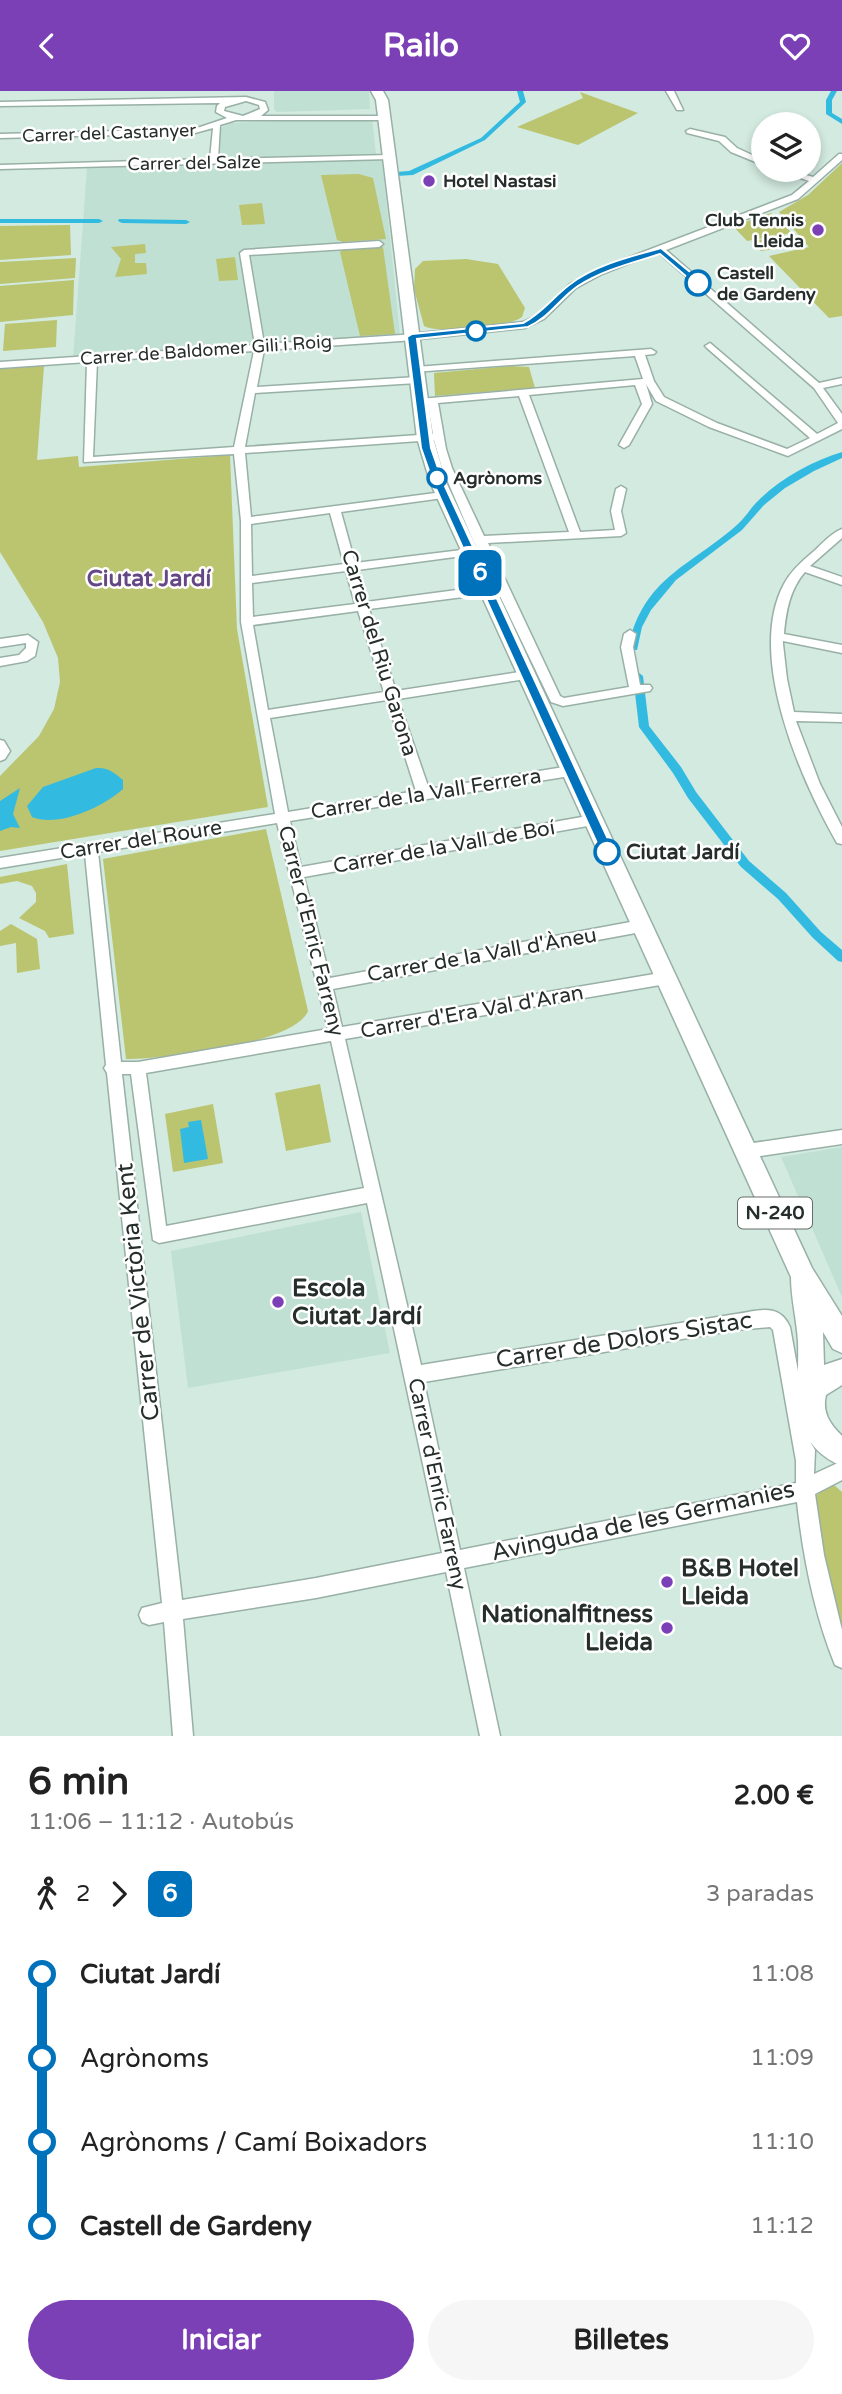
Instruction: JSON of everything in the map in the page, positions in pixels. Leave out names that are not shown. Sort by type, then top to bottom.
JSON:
[{"type":"main road","name":"N-240","points":[[383,102],[417,375],[427,401],[443,495],[471,543],[487,590],[534,675],[535,695],[803,1276],[842,1340]]},
{"type":"main road","name":"N-240","points":[[803,1276],[811,1341],[811,1403],[815,1426],[834,1446],[842,1464]]},
{"type":"main road","points":[[811,1403],[821,1381],[842,1372]]},
{"type":"street","points":[[670,91],[680,108]]},
{"type":"street","points":[[232,101],[221,106],[220,112],[236,118],[323,115],[383,102]]},
{"type":"street","points":[[0,104],[232,101],[258,102],[264,110],[275,114],[323,115]]},
{"type":"street","points":[[249,118],[264,110]]},
{"type":"street","name":"Carrer del Castanyer","points":[[0,136],[175,132],[217,126],[236,118]]},
{"type":"street","points":[[214,162],[217,126]]},
{"type":"street","points":[[690,131],[722,139],[734,150],[751,158]]},
{"type":"street","name":"Carrer de Baldomer Gili i Roig","points":[[821,174],[842,156]]},
{"type":"street","name":"Carrer del Salze","points":[[0,167],[389,157]]},
{"type":"street","name":"Carrer de Baldomer Gili i Roig","points":[[0,365],[412,337],[525,325],[541,317],[573,286],[598,272],[794,197],[813,182]]},
{"type":"street","name":"Carrer d'Enric Farreny","points":[[379,244],[244,253],[260,347],[239,449],[246,521],[247,622],[282,817],[337,1036],[414,1375],[490,1736]]},
{"type":"street","points":[[644,382],[660,399],[713,425],[788,453],[842,423],[817,386],[661,250]]},
{"type":"street","points":[[710,346],[815,437]]},
{"type":"street","points":[[251,390],[650,352]]},
{"type":"street","points":[[624,445],[647,404],[639,353]]},
{"type":"street","points":[[92,358],[88,460],[432,437],[468,517],[471,543],[534,675],[553,697],[563,702],[640,688],[627,647],[630,634]]},
{"type":"street","points":[[817,386],[842,381]]},
{"type":"street","points":[[427,401],[644,382]]},
{"type":"street","points":[[523,393],[576,536]]},
{"type":"street","points":[[247,580],[351,567],[471,543],[621,533],[616,511],[621,489]]},
{"type":"street","points":[[246,521],[443,495]]},
{"type":"street","name":"Carrer del Riu Garona","points":[[335,510],[362,607],[424,795]]},
{"type":"street","points":[[468,517],[471,543]]},
{"type":"street","points":[[842,532],[788,587],[779,615],[777,636],[789,716],[800,757],[842,839]]},
{"type":"street","points":[[805,568],[842,581]]},
{"type":"street","points":[[247,622],[487,590]]},
{"type":"street","points":[[777,636],[842,649]]},
{"type":"street","points":[[0,643],[28,639],[34,648],[31,654],[23,659],[0,661]]},
{"type":"street","points":[[263,715],[534,675]]},
{"type":"street","points":[[789,716],[842,718]]},
{"type":"street","points":[[0,744],[4,751],[0,756]]},
{"type":"street","name":"Carrer de la Vall Ferrera","points":[[282,817],[570,771]]},
{"type":"street","name":"Carrer del Roure","points":[[0,863],[282,817]]},
{"type":"street","name":"Carrer de la Vall de Boí","points":[[295,873],[593,820]]},
{"type":"street","name":"Carrer de Victòria Kent","points":[[91,847],[112,1068],[174,1610],[183,1736]]},
{"type":"street","name":"Carrer de la Vall d'Àneu","points":[[323,985],[641,926]]},
{"type":"street","name":"Carrer d'Era Val d'Aran","points":[[112,1068],[138,1068],[328,1034],[337,1036],[666,978]]},
{"type":"street","name":"Carrer de Victòria Kent","points":[[138,1068],[159,1235],[373,1194]]},
{"type":"street","points":[[746,1151],[842,1137]]},
{"type":"street","name":"Carrer de Dolors Sistac","points":[[414,1375],[722,1324],[774,1318],[781,1327],[805,1460]]},
{"type":"street","name":"Avinguda de les Germanies","points":[[806,1488],[805,1460],[811,1403]]},
{"type":"street","name":"Avinguda de les Germanies","points":[[149,1615],[316,1588],[799,1492],[842,1469]]},
{"type":"street","points":[[806,1488],[825,1607],[842,1658]]},
{"type":"shaded area","points":[[274,91],[369,91],[370,109],[277,112],[274,110]]},
{"type":"shaded area","points":[[372,118],[376,154],[219,159],[221,128],[228,123]]},
{"type":"shaded area","points":[[382,159],[400,335],[73,358],[87,168]]},
{"type":"shaded area","points":[[842,1147],[842,1297],[781,1157]]},
{"type":"shaded area","name":"Escola Ciutat Jardí","points":[[361,1212],[390,1353],[188,1388],[171,1251]]},
{"type":"green space","points":[[580,92],[638,113],[578,145],[517,127],[583,98]]},
{"type":"green space","name":"Club Tennis Lleida","points":[[842,163],[842,316],[829,318],[769,256],[809,247],[779,212],[808,195]]},
{"type":"green space","points":[[359,174],[373,178],[386,239],[343,242],[337,240],[321,175]]},
{"type":"green space","points":[[262,203],[265,224],[242,225],[239,205]]},
{"type":"green space","points":[[771,213],[792,233],[747,241],[733,226]]},
{"type":"green space","points":[[70,225],[71,255],[0,260],[0,226]]},
{"type":"green space","points":[[790,235],[800,245],[761,251],[751,241]]},
{"type":"green space","points":[[145,244],[146,253],[135,254],[135,263],[146,263],[147,274],[115,277],[121,259],[111,247]]},
{"type":"green space","points":[[383,247],[395,334],[360,336],[340,252],[344,249]]},
{"type":"green space","points":[[235,257],[238,280],[219,281],[216,259]]},
{"type":"green space","points":[[76,258],[75,278],[0,284],[0,262]]},
{"type":"green space","points":[[466,259],[498,264],[525,308],[522,317],[503,324],[473,328],[443,329],[424,326],[414,289],[415,269],[423,261]]},
{"type":"green space","points":[[74,280],[73,315],[0,322],[0,286]]},
{"type":"green space","points":[[57,320],[56,347],[3,351],[5,324]]},
{"type":"green space","points":[[44,366],[37,460],[78,456],[79,467],[230,455],[237,629],[268,807],[0,851],[0,776],[39,736],[54,709],[60,682],[58,658],[43,622],[0,552],[0,369]]},
{"type":"green space","points":[[510,366],[529,367],[535,388],[435,396],[434,373]]},
{"type":"green space","points":[[266,829],[308,1011],[298,1023],[254,1041],[195,1053],[126,1059],[103,859]]},
{"type":"green space","points":[[67,864],[74,934],[49,938],[45,931],[19,918],[36,902],[36,893],[32,886],[17,881],[0,884],[0,877]]},
{"type":"green space","points":[[11,924],[37,939],[40,969],[17,973],[16,943],[0,946],[0,931]]},
{"type":"green space","points":[[320,1084],[331,1142],[286,1151],[275,1093]]},
{"type":"green space","points":[[213,1104],[223,1163],[173,1172],[165,1114]]},
{"type":"green space","points":[[833,1484],[842,1492],[842,1650],[811,1499]]},
{"type":"water","points":[[96,768],[117,775],[123,780],[123,789],[104,803],[67,818],[43,820],[32,817],[27,806],[43,787]]},
{"type":"water","points":[[20,788],[13,814],[20,828],[11,827],[0,831],[0,801]]},
{"type":"water","points":[[201,1120],[208,1159],[184,1163],[180,1129],[189,1127],[188,1122]]},
{"type":"waterway","points":[[399,174],[410,173],[483,139],[523,102],[520,91]]},
{"type":"waterway","points":[[834,91],[829,100],[829,114],[842,122]]},
{"type":"waterway","points":[[0,221],[76,221]]},
{"type":"waterway","points":[[82,221],[99,221]]},
{"type":"waterway","points":[[122,221],[186,222]]},
{"type":"waterway","points":[[633,648],[637,627],[646,609],[672,578],[739,528],[760,503],[782,486],[842,455]]},
{"type":"waterway","points":[[638,676],[644,727],[677,770],[692,795],[745,864],[782,896],[817,935],[842,957]]},
{"type":"bus line","name":"6","points":[[607,852],[438,482],[426,448],[412,337],[525,325],[550,310],[562,293],[598,272],[661,250],[698,283]]},
{"type":"place","name":"Hotel Nastasi","points":[[429,181]]},
{"type":"place","name":"Club Tennis Lleida","points":[[818,230]]},
{"type":"place","name":"Castell de Gardeny","points":[[698,283]]},
{"type":"place","name":"Agrònoms","points":[[437,478]]},
{"type":"place","name":"Ciutat Jardí","points":[[607,852]]},
{"type":"place","name":"Escola Ciutat Jardí","points":[[278,1302]]},
{"type":"place","name":"B&B Hotel Lleida","points":[[667,1582]]},
{"type":"place","name":"Nationalfitness Lleida","points":[[667,1628]]},
{"type":"district","name":"Ciutat Jardí","points":[[149,579]]}]
